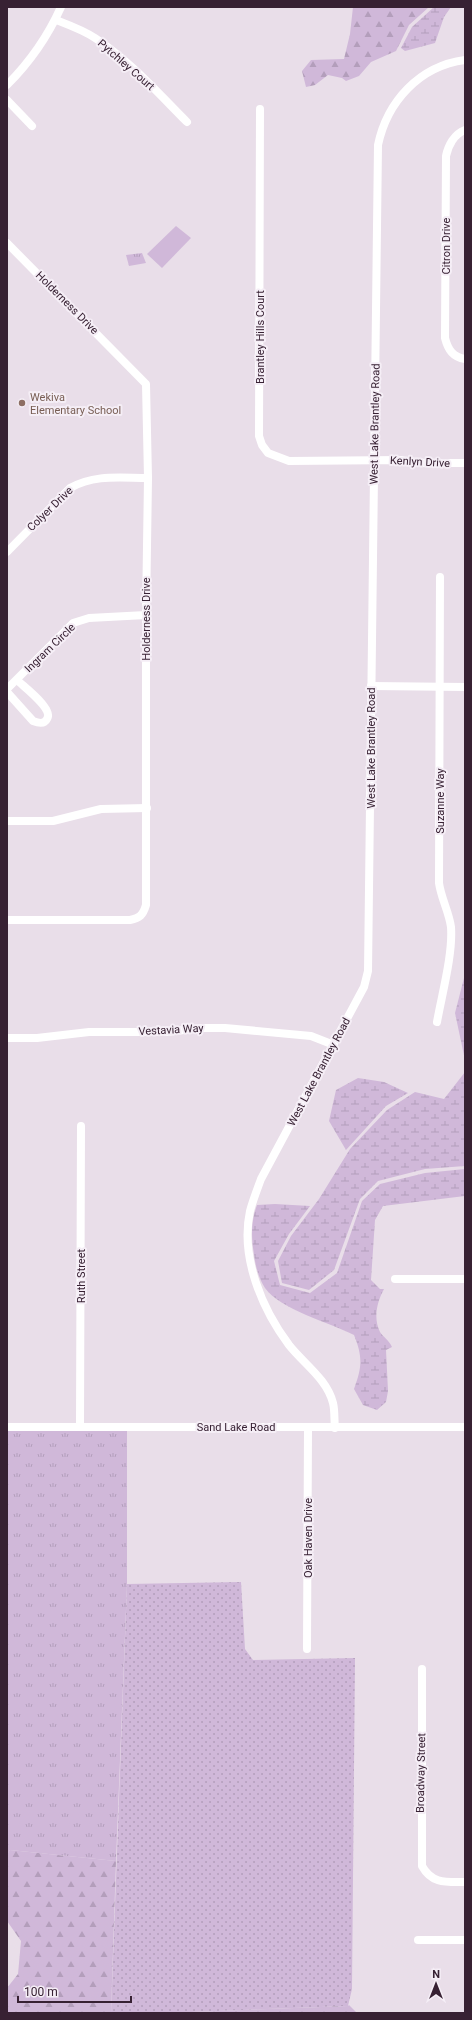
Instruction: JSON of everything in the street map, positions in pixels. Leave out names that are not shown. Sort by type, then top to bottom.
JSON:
[{"type":"street","points":[[7,85],[32,57],[56,20],[62,7]]},
{"type":"street","name":"Pytchley Court","points":[[56,20],[94,37],[112,50],[187,122]]},
{"type":"street","name":"West Lake Brantley Road","points":[[335,1428],[333,1404],[328,1391],[290,1346],[265,1304],[253,1274],[248,1243],[250,1212],[261,1179],[364,987],[368,971],[375,460],[376,162],[380,134],[389,112],[410,85],[437,68],[465,60]]},
{"type":"street","points":[[7,100],[32,126]]},
{"type":"street","name":"Brantley Hills Court","points":[[260,110],[259,436],[268,453],[289,461],[375,460]]},
{"type":"street","name":"Citron Drive","points":[[465,130],[457,135],[451,142],[446,156],[445,314],[445,338],[449,350],[453,355],[465,359]]},
{"type":"street","name":"Holderness Drive","points":[[7,243],[146,384],[148,478],[146,615],[147,808],[146,905],[144,913],[139,918],[130,920],[7,920]]},
{"type":"street","name":"Kenlyn Drive","points":[[375,460],[400,460],[424,464],[465,463]]},
{"type":"street","name":"Colyer Drive","points":[[7,552],[70,488],[81,482],[100,478],[148,478]]},
{"type":"street","name":"Suzanne Way","points":[[437,1022],[451,941],[451,927],[439,883],[440,577]]},
{"type":"street","name":"Ingram Circle","points":[[7,691],[16,680],[73,623],[96,617],[146,615]]},
{"type":"street","points":[[7,691],[33,721],[39,723],[45,722],[49,714],[45,706],[16,680]]},
{"type":"street","points":[[371,686],[465,688]]},
{"type":"street","points":[[7,821],[52,821],[101,809],[147,808]]},
{"type":"street","name":"Vestavia Way","points":[[7,1038],[37,1038],[89,1032],[167,1032],[201,1028],[226,1028],[312,1036],[334,1045]]},
{"type":"street","name":"Ruth Street","points":[[80,1426],[81,1126]]},
{"type":"street","points":[[395,1280],[465,1278]]},
{"type":"street","name":"Sand Lake Road","points":[[7,1427],[465,1427]]},
{"type":"street","name":"Oak Haven Drive","points":[[307,1649],[308,1428]]},
{"type":"street","name":"Broadway Street","points":[[422,1669],[420,1857],[422,1866],[427,1875],[436,1880],[465,1882]]},
{"type":"street","points":[[418,1940],[465,1940]]},
{"type":"green space","points":[[353,7],[429,7],[409,25],[396,51],[371,62],[359,76],[346,81],[342,78],[328,75],[315,85],[306,87],[302,71],[311,60],[344,59],[350,34]]},
{"type":"green space","points":[[434,7],[451,7],[444,17],[435,43],[405,51],[401,48],[412,27]]},
{"type":"green space","points":[[176,226],[191,238],[162,268],[147,254]]},
{"type":"green space","points":[[142,253],[146,263],[129,266],[126,255]]},
{"type":"green space","points":[[465,978],[465,1060],[455,1013]]},
{"type":"green space","points":[[465,1072],[465,1166],[425,1169],[378,1181],[360,1199],[334,1270],[309,1290],[282,1283],[278,1261],[291,1236],[319,1199],[350,1149],[387,1110],[415,1092],[444,1099]]},
{"type":"green space","points":[[358,1078],[384,1082],[408,1093],[386,1106],[346,1150],[329,1121],[336,1090]]},
{"type":"green space","points":[[465,1169],[465,1196],[383,1206],[375,1220],[371,1280],[380,1289],[384,1289],[379,1299],[376,1316],[380,1332],[392,1347],[386,1350],[388,1391],[386,1402],[377,1410],[363,1405],[354,1389],[359,1374],[360,1356],[354,1335],[293,1309],[272,1296],[265,1288],[256,1267],[252,1241],[252,1229],[257,1205],[275,1204],[310,1206],[289,1234],[274,1261],[280,1285],[310,1293],[337,1273],[362,1201],[380,1184],[425,1173]]},
{"type":"green space","points":[[7,1431],[127,1431],[127,1584],[116,1861],[10,1850],[7,1854]]},
{"type":"green space","points":[[241,1582],[245,1649],[253,1660],[355,1658],[352,1989],[348,2006],[166,2013],[111,2013],[127,1584]]},
{"type":"green space","points":[[10,1850],[116,1861],[111,2012],[121,2013],[7,2013],[7,1988],[18,1974],[21,1941],[7,1921],[7,1854]]},
{"type":"green space","points":[[349,2005],[357,2013],[166,2013],[348,2006]]},
{"type":"place","name":"Wekiva Elementary School","points":[[22,403]]}]
